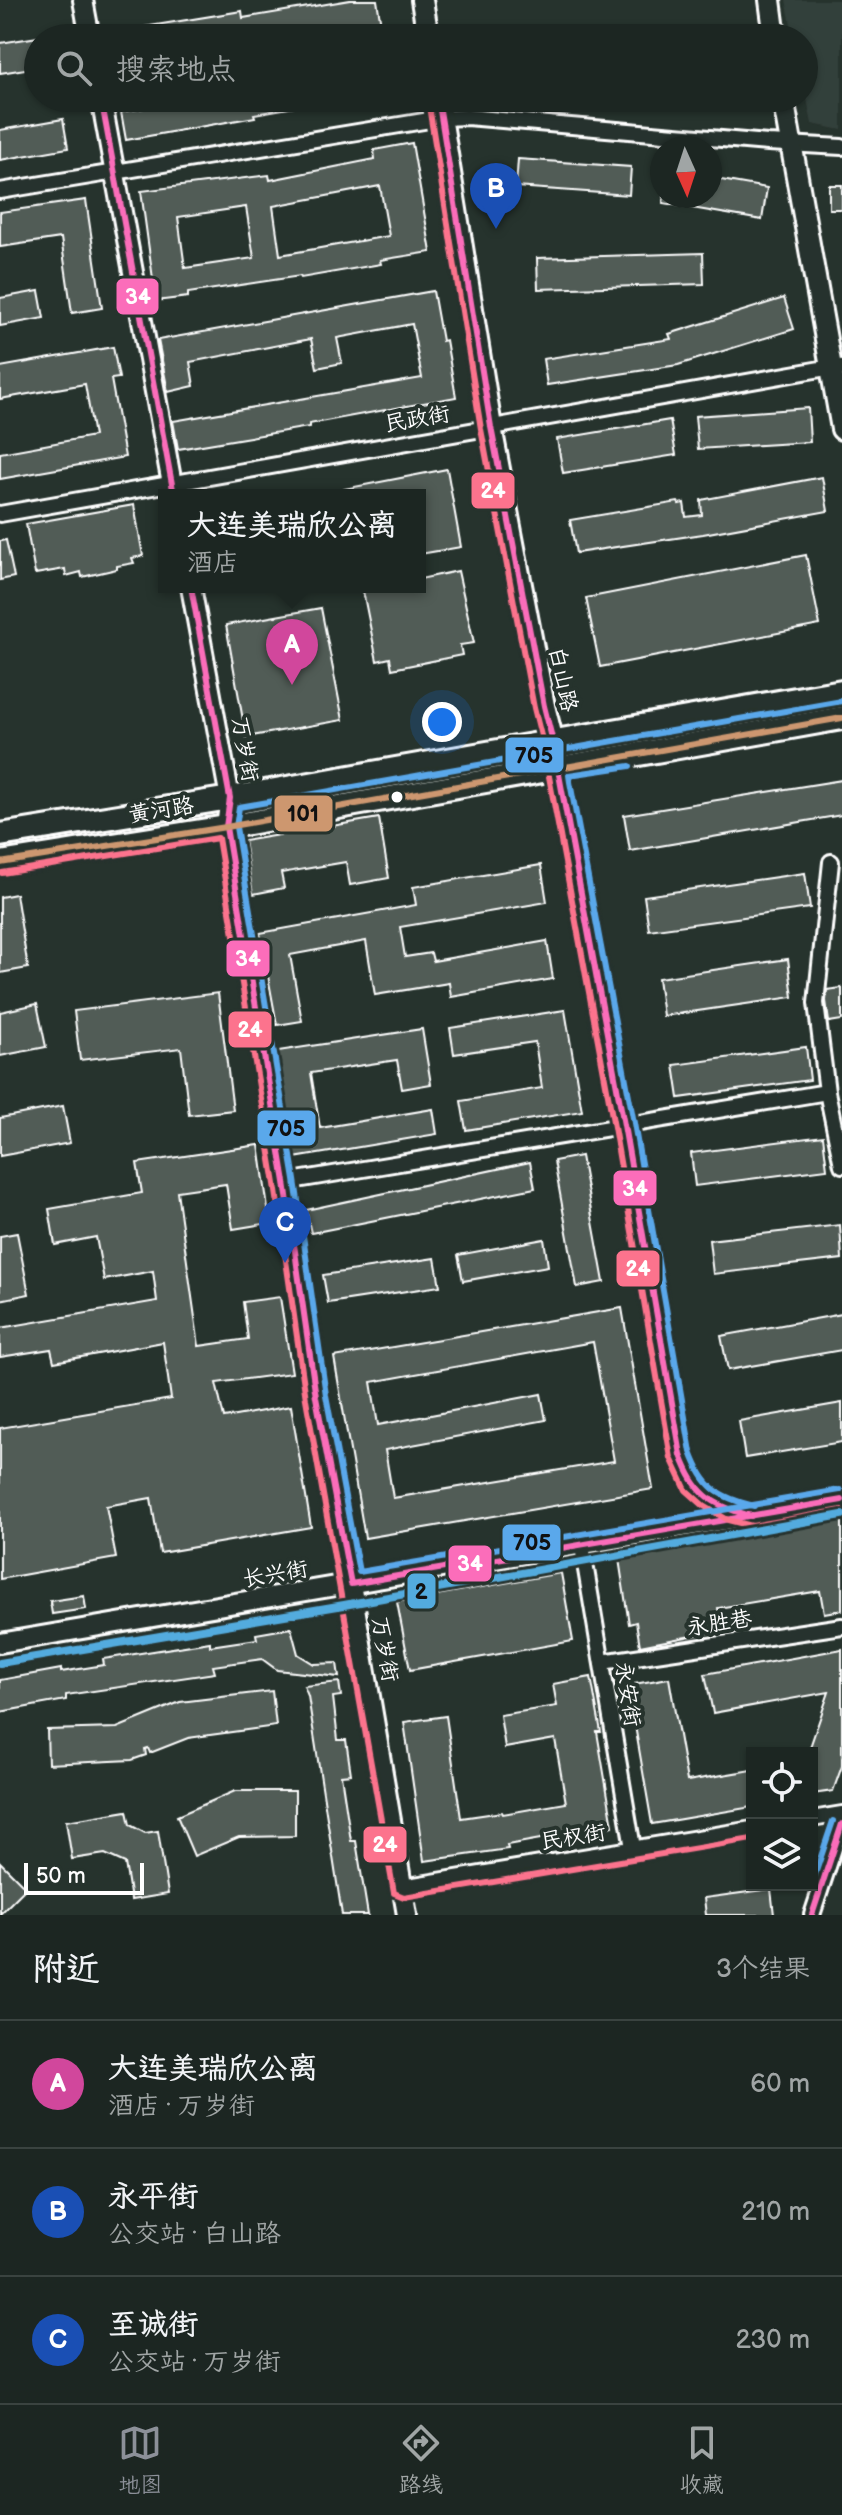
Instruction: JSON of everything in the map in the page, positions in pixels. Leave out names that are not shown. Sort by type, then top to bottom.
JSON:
[{"type":"main road","points":[[422,0],[426,24]]},
{"type":"main road","points":[[770,0],[773,24]]},
{"type":"main road","name":"白山路","points":[[441,112],[491,427],[558,767],[681,1455],[693,1483],[710,1498],[731,1511],[751,1516]]},
{"type":"main road","points":[[785,112],[837,368],[842,429]]},
{"type":"main road","name":"黄河路","points":[[0,835],[842,691]]},
{"type":"main road","name":"黄河路","points":[[0,863],[226,827],[842,718]]},
{"type":"street","points":[[83,0],[87,24]]},
{"type":"street","points":[[103,112],[173,489]]},
{"type":"street","points":[[0,191],[419,112]]},
{"type":"street","points":[[452,112],[467,117],[842,147]]},
{"type":"street","name":"民政街","points":[[173,489],[491,427],[837,368]]},
{"type":"street","name":"民政街","points":[[0,514],[158,491]]},
{"type":"street","name":"万岁街","points":[[192,593],[230,798],[226,827],[285,1182],[316,1397],[407,1915]]},
{"type":"street","points":[[831,862],[816,1003],[827,1092],[842,1165]]},
{"type":"street","points":[[285,1182],[827,1092]]},
{"type":"street","name":"长兴街","points":[[0,1643],[842,1500]]},
{"type":"street","name":"永安街","points":[[582,1546],[633,1848]]},
{"type":"street","name":"永胜巷","points":[[602,1662],[842,1626]]},
{"type":"street","points":[[818,1818],[842,1814]]},
{"type":"street","points":[[812,1915],[842,1824]]},
{"type":"street","name":"民权街","points":[[402,1887],[746,1830]]},
{"type":"shaded area","points":[[786,0],[842,0],[842,130],[812,124],[810,112],[818,112],[818,24],[791,24]]},
{"type":"building","points":[[350,0],[377,0],[381,24],[162,24],[242,11],[243,18]]},
{"type":"building","points":[[24,39],[24,69],[0,73],[0,43]]},
{"type":"building","points":[[121,112],[266,112],[254,114],[255,117],[126,140]]},
{"type":"building","points":[[63,119],[68,148],[0,160],[0,130]]},
{"type":"building","points":[[412,143],[431,252],[380,260],[381,264],[188,293],[188,297],[156,301],[141,191],[269,175],[270,180],[375,159],[374,150]],"holes":[[[380,186],[389,236],[280,255],[273,206]],[[246,207],[254,258],[185,268],[178,217]]]},
{"type":"building","points":[[518,159],[631,167],[629,195],[516,187]]},
{"type":"building","points":[[722,180],[767,188],[762,220],[692,208],[722,208]]},
{"type":"building","points":[[829,185],[842,185],[842,209],[829,209]]},
{"type":"building","points":[[86,200],[102,308],[72,313],[61,238],[0,247],[0,212]]},
{"type":"building","points":[[703,253],[704,284],[538,289],[537,258]]},
{"type":"building","points":[[39,291],[44,318],[0,326],[0,298]]},
{"type":"building","points":[[433,291],[456,397],[309,424],[309,427],[178,449],[173,421],[422,378],[412,324],[337,338],[342,363],[317,368],[311,339],[190,362],[194,386],[168,392],[158,340]]},
{"type":"building","points":[[784,298],[794,329],[678,365],[547,385],[543,359],[671,339],[669,334]]},
{"type":"building","points":[[113,347],[119,378],[111,379],[125,457],[0,479],[0,453],[94,436],[85,384],[0,399],[0,367]]},
{"type":"building","points":[[808,408],[810,442],[698,449],[695,416]]},
{"type":"building","points":[[670,420],[676,455],[563,473],[557,439]]},
{"type":"building","points":[[447,469],[461,547],[426,553],[426,489],[344,489]]},
{"type":"building","points":[[822,477],[828,511],[576,553],[570,520],[678,502],[684,503],[686,517],[702,515],[701,500]]},
{"type":"building","points":[[134,505],[143,556],[132,558],[134,563],[82,577],[81,572],[66,576],[65,569],[35,574],[26,524]]},
{"type":"building","points":[[6,540],[14,577],[0,580],[0,541]]},
{"type":"building","points":[[806,555],[820,625],[600,667],[586,598]]},
{"type":"building","points":[[458,571],[474,643],[460,645],[462,655],[392,669],[390,658],[377,661],[363,593],[426,593],[426,578]]},
{"type":"building","points":[[321,608],[343,720],[246,737],[226,625]]},
{"type":"building","points":[[842,780],[842,815],[630,851],[624,815]]},
{"type":"building","points":[[379,818],[389,878],[350,885],[346,862],[281,873],[284,888],[253,894],[244,841]]},
{"type":"building","points":[[541,865],[547,902],[400,927],[405,957],[431,953],[433,961],[547,941],[553,979],[451,997],[449,983],[375,995],[366,941],[290,955],[302,1021],[277,1025],[260,933],[416,905],[413,887]]},
{"type":"building","points":[[805,873],[810,908],[649,930],[644,896]]},
{"type":"building","points":[[16,894],[28,968],[0,973],[0,897]]},
{"type":"building","points":[[788,959],[793,997],[663,1016],[658,978]]},
{"type":"building","points":[[842,988],[842,1020],[829,1022],[827,990]]},
{"type":"building","points":[[218,993],[233,1110],[189,1115],[181,1048],[80,1060],[74,1011]]},
{"type":"building","points":[[37,1004],[46,1047],[0,1056],[0,1012]]},
{"type":"building","points":[[565,1010],[582,1111],[466,1130],[461,1101],[542,1088],[535,1042],[454,1054],[450,1028]]},
{"type":"building","points":[[422,1029],[431,1084],[402,1089],[397,1060],[311,1073],[320,1128],[433,1109],[437,1134],[294,1158],[278,1051]]},
{"type":"building","points":[[806,1047],[810,1080],[679,1098],[674,1065]]},
{"type":"building","points":[[63,1106],[70,1143],[0,1156],[0,1118]]},
{"type":"building","points":[[823,1136],[827,1169],[695,1186],[691,1153]]},
{"type":"building","points":[[259,1145],[270,1223],[233,1229],[226,1184],[177,1191],[199,1346],[248,1339],[243,1302],[280,1297],[292,1373],[216,1383],[224,1418],[291,1406],[311,1527],[160,1553],[151,1498],[106,1506],[116,1558],[0,1579],[0,1428],[171,1399],[163,1342],[54,1362],[51,1349],[0,1357],[0,1328],[157,1301],[153,1271],[104,1280],[96,1237],[55,1245],[49,1209],[142,1193],[137,1163]]},
{"type":"building","points":[[581,1156],[604,1282],[577,1287],[554,1161]]},
{"type":"building","points":[[530,1162],[535,1188],[311,1233],[306,1210]]},
{"type":"building","points":[[840,1225],[842,1259],[713,1274],[709,1240]]},
{"type":"building","points":[[17,1233],[29,1294],[0,1300],[0,1236]]},
{"type":"building","points":[[544,1239],[548,1266],[463,1281],[458,1255]]},
{"type":"building","points":[[435,1258],[440,1286],[328,1303],[323,1275]]},
{"type":"building","points":[[622,1308],[653,1489],[365,1538],[334,1357]],"holes":[[[593,1342],[614,1461],[393,1498],[385,1450],[546,1420],[541,1394],[378,1425],[371,1382]]]},
{"type":"building","points":[[842,1314],[842,1350],[728,1370],[721,1336]]},
{"type":"building","points":[[842,1403],[842,1442],[745,1458],[739,1421]]},
{"type":"building","points":[[842,1520],[842,1610],[824,1613],[820,1591],[718,1608],[722,1630],[640,1646],[636,1622],[629,1624],[619,1559]]},
{"type":"building","points":[[561,1573],[573,1641],[410,1670],[397,1602]]},
{"type":"building","points":[[84,1596],[86,1609],[52,1614],[50,1601]]},
{"type":"building","points":[[291,1628],[298,1654],[314,1664],[337,1663],[339,1677],[277,1670],[262,1659],[213,1666],[215,1673],[66,1695],[66,1700],[0,1712],[0,1680],[104,1665],[103,1659],[210,1642],[210,1646],[257,1639],[256,1634]]},
{"type":"building","points":[[842,1649],[842,1766],[833,1791],[818,1793],[818,1747],[810,1747],[829,1692],[713,1713],[705,1674]]},
{"type":"building","points":[[591,1677],[613,1826],[507,1845],[508,1849],[424,1861],[404,1722],[446,1716],[461,1818],[566,1803],[555,1739],[505,1748],[500,1715],[557,1706],[553,1684]]},
{"type":"building","points":[[669,1678],[687,1781],[746,1771],[746,1808],[652,1824],[628,1685]]},
{"type":"building","points":[[339,1682],[341,1696],[333,1697],[338,1740],[346,1740],[351,1774],[341,1775],[351,1841],[356,1841],[368,1915],[342,1915],[304,1686]]},
{"type":"building","points":[[272,1691],[276,1726],[188,1738],[150,1753],[148,1748],[145,1749],[146,1755],[132,1760],[48,1764],[47,1730],[117,1728],[180,1702]]},
{"type":"building","points":[[235,1791],[295,1791],[295,1836],[239,1837],[194,1856],[177,1816]]},
{"type":"building","points":[[127,1811],[130,1825],[145,1833],[158,1831],[168,1894],[131,1900],[125,1863],[105,1854],[72,1859],[66,1821]]},
{"type":"building","points":[[0,1862],[26,1888],[0,1914]]},
{"type":"building","points":[[771,1891],[774,1915],[706,1915],[704,1898]]},
{"type":"transit line","name":"34","points":[[104,112],[173,489]]},
{"type":"transit line","name":"24","points":[[430,112],[481,429],[614,1127],[671,1458],[686,1490],[704,1506],[728,1520],[752,1526],[842,1510]]},
{"type":"transit line","name":"34","points":[[440,112],[491,427],[624,1125],[681,1455],[692,1479],[706,1496],[751,1516]]},
{"type":"transit line","name":"34","points":[[192,593],[230,798],[226,827],[285,1182],[316,1397],[351,1584],[842,1500]]},
{"type":"transit line","name":"705","points":[[840,1490],[359,1572],[326,1395],[295,1180],[236,827],[239,807],[842,701]]},
{"type":"transit line","name":"101","points":[[0,863],[226,827],[842,718]]},
{"type":"transit line","name":"705","points":[[630,766],[569,775],[570,782],[691,1452],[707,1483],[731,1499],[754,1506]]},
{"type":"transit line","name":"24","points":[[2,873],[218,838],[275,1184],[306,1399],[394,1893],[404,1897],[746,1840]]},
{"type":"transit line","name":"2","points":[[0,1663],[344,1605],[842,1515]]},
{"type":"transit line","name":"705","points":[[818,1865],[833,1821]]},
{"type":"transit line","name":"34","points":[[812,1915],[842,1824]]},
{"type":"place","name":"永平街","points":[[496,229]]},
{"type":"place","name":"大连美瑞欣公离","points":[[292,685]]},
{"type":"place","name":"至诚街","points":[[285,1263]]}]
